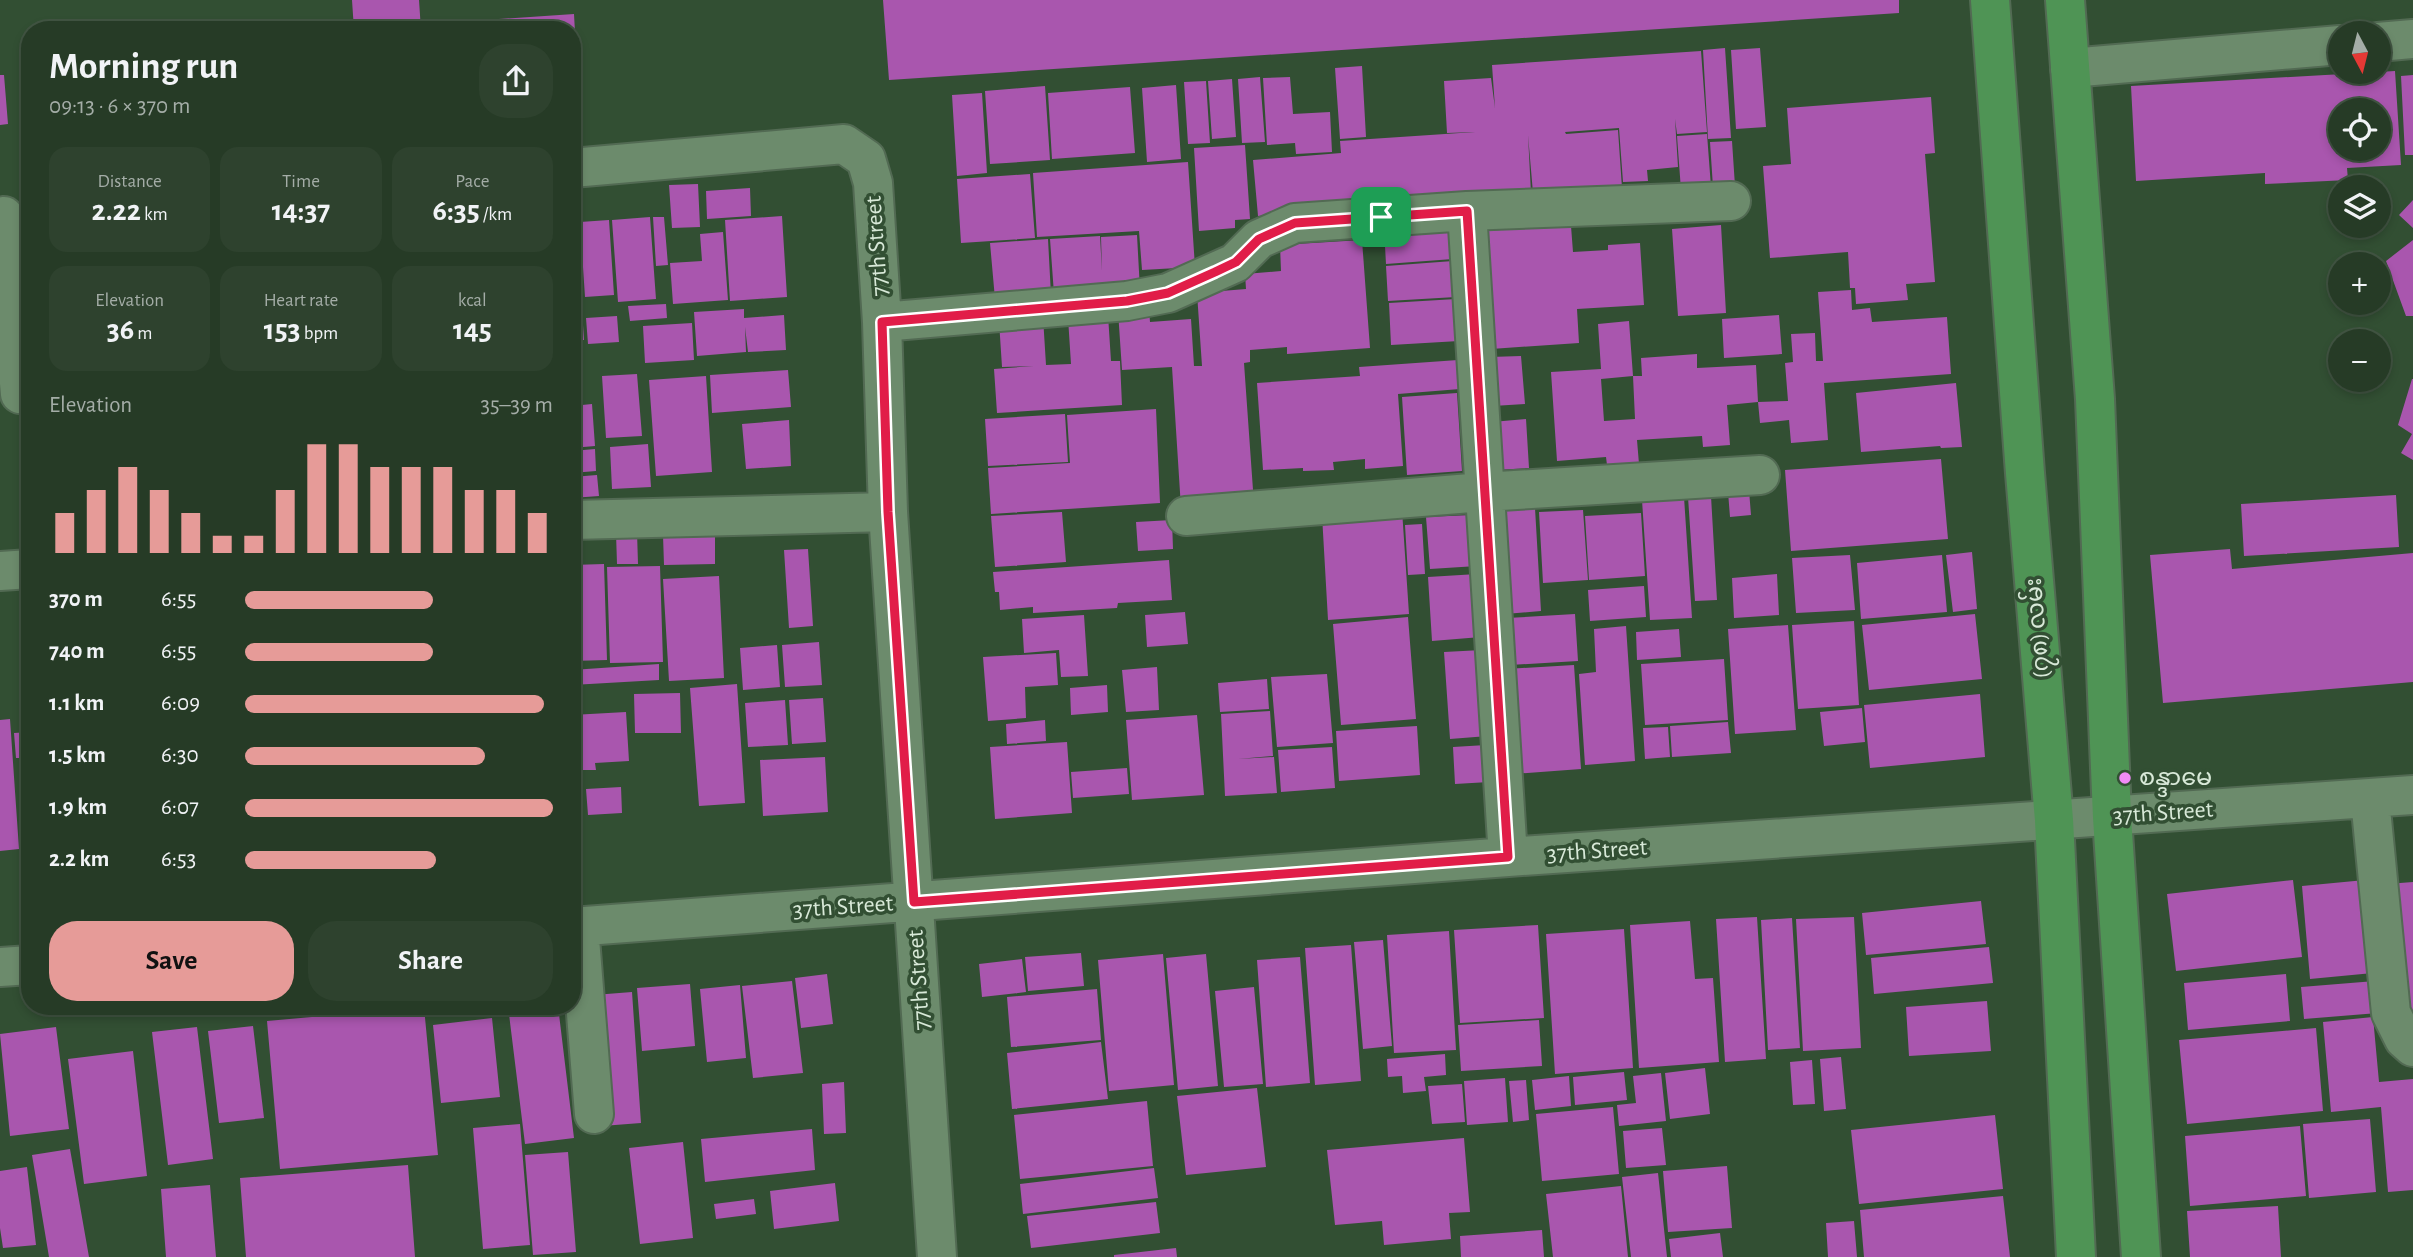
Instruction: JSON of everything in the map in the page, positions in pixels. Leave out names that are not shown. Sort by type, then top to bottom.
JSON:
[{"type":"main road","name":"(၇၈) လမ်း","points":[[1990,0],[2054,820],[2076,1257]]},
{"type":"main road","points":[[2065,0],[2095,399],[2112,817],[2141,1257]]},
{"type":"street","points":[[2391,41],[2413,39]]},
{"type":"street","points":[[2070,68],[2328,46]]},
{"type":"street","name":"77th Street","points":[[581,167],[844,145],[866,159],[873,183],[882,322],[888,512],[937,1257]]},
{"type":"street","points":[[882,322],[1127,301],[1168,293],[1236,262],[1259,239],[1295,223],[1467,211],[1731,201]]},
{"type":"street","points":[[1467,211],[1508,857]]},
{"type":"street","points":[[11,216],[20,394]]},
{"type":"street","points":[[1186,516],[1483,492],[1760,475]]},
{"type":"street","points":[[581,520],[888,512]]},
{"type":"street","points":[[0,572],[21,570]]},
{"type":"street","name":"37th Street","points":[[581,926],[2413,794]]},
{"type":"street","points":[[2370,799],[2391,1013],[2404,1039],[2413,1047]]},
{"type":"street","points":[[0,967],[21,966]]},
{"type":"street","points":[[581,985],[594,1114]]},
{"type":"building","points":[[352,0],[419,0],[420,21],[353,21]]},
{"type":"building","points":[[883,0],[1899,0],[1899,13],[889,80]]},
{"type":"building","points":[[574,14],[574,21],[484,21]]},
{"type":"building","points":[[1725,48],[1731,138],[1708,139],[1703,50]]},
{"type":"building","points":[[1760,48],[1766,127],[1736,129],[1731,50]]},
{"type":"building","points":[[1701,51],[1707,132],[1677,134],[1675,119],[1678,167],[1647,170],[1648,181],[1623,182],[1619,128],[1565,132],[1618,130],[1622,188],[1533,193],[1528,135],[1531,193],[1344,200],[1345,210],[1258,216],[1253,160],[1341,153],[1340,141],[1475,132],[1447,133],[1444,81],[1491,78],[1495,108],[1492,65]]},
{"type":"building","points":[[1362,66],[1366,137],[1340,139],[1335,68]]},
{"type":"building","points":[[2391,71],[2395,71],[2401,165],[2347,168],[2348,175],[2328,175],[2328,181],[2265,184],[2265,173],[2136,181],[2131,86],[2328,75],[2328,84],[2391,84]]},
{"type":"building","points":[[0,75],[4,75],[8,124],[0,125]]},
{"type":"building","points":[[2413,75],[2413,155],[2405,155],[2401,76]]},
{"type":"building","points":[[1260,77],[1265,142],[1242,143],[1238,79]]},
{"type":"building","points":[[1290,77],[1293,114],[1330,112],[1332,152],[1296,154],[1295,143],[1267,145],[1263,78]]},
{"type":"building","points":[[1232,79],[1236,137],[1212,139],[1208,81]]},
{"type":"building","points":[[1206,81],[1210,143],[1188,144],[1184,82]]},
{"type":"building","points":[[1176,85],[1181,159],[1147,162],[1142,88]]},
{"type":"building","points":[[1045,86],[1050,160],[990,164],[985,91]]},
{"type":"building","points":[[1130,87],[1135,153],[1052,159],[1048,93]]},
{"type":"building","points":[[982,93],[987,173],[957,176],[952,95]]},
{"type":"building","points":[[1931,97],[1935,153],[1925,154],[1935,282],[1906,284],[1908,300],[1856,304],[1855,288],[1850,288],[1848,252],[1770,258],[1763,166],[1791,164],[1787,108]]},
{"type":"building","points":[[1707,134],[1711,187],[1681,190],[1677,136]]},
{"type":"building","points":[[1732,141],[1735,186],[1713,187],[1710,142]]},
{"type":"building","points":[[1245,145],[1250,219],[1235,220],[1235,228],[1199,231],[1194,148]]},
{"type":"building","points":[[1188,162],[1195,267],[1142,270],[1139,231],[1037,237],[1033,173]]},
{"type":"building","points":[[1030,174],[1035,238],[961,243],[957,179]]},
{"type":"building","points":[[698,184],[700,227],[672,228],[669,185]]},
{"type":"building","points":[[750,188],[751,216],[707,219],[706,191]]},
{"type":"building","points":[[2413,200],[2413,228],[2399,215]]},
{"type":"building","points":[[782,216],[787,297],[730,301],[725,220]]},
{"type":"building","points":[[650,217],[656,299],[618,302],[612,220]]},
{"type":"building","points":[[653,217],[664,217],[668,265],[656,266]]},
{"type":"building","points":[[609,220],[614,295],[585,297],[581,222]]},
{"type":"building","points":[[1451,224],[1453,259],[1386,264],[1384,228]]},
{"type":"building","points":[[1721,225],[1726,313],[1678,316],[1672,229]]},
{"type":"building","points":[[1571,226],[1573,252],[1608,250],[1608,245],[1640,243],[1644,305],[1577,309],[1579,343],[1491,349],[1482,231]]},
{"type":"building","points":[[723,232],[728,300],[673,304],[670,263],[702,261],[700,234]]},
{"type":"building","points":[[1137,235],[1140,290],[1054,294],[1050,239],[1100,236],[1102,271],[1101,237]]},
{"type":"building","points":[[1048,239],[1051,295],[995,299],[990,243]]},
{"type":"building","points":[[1362,240],[1370,348],[1287,354],[1287,347],[1250,350],[1250,362],[1244,363],[1254,504],[1181,508],[1172,367],[1122,370],[1118,311],[1149,309],[1150,322],[1191,319],[1194,366],[1202,366],[1197,293],[1246,289],[1245,274],[1281,271],[1280,245]]},
{"type":"building","points":[[2413,240],[2413,316],[2406,316],[2391,275],[2391,257]]},
{"type":"building","points":[[1453,261],[1456,297],[1388,301],[1386,266]]},
{"type":"building","points":[[1851,290],[1852,310],[1870,308],[1872,322],[1947,317],[1951,374],[1824,383],[1828,440],[1791,443],[1789,420],[1760,423],[1758,402],[1788,401],[1785,363],[1793,362],[1791,334],[1815,333],[1816,361],[1823,361],[1818,292]]},
{"type":"building","points":[[581,295],[584,340],[581,340]]},
{"type":"building","points":[[1456,299],[1459,341],[1391,345],[1389,303]]},
{"type":"building","points":[[666,304],[667,318],[630,321],[628,306]]},
{"type":"building","points":[[744,309],[744,318],[784,315],[786,350],[748,352],[745,327],[746,352],[697,356],[694,312]]},
{"type":"building","points":[[1108,315],[1111,361],[1120,361],[1122,405],[997,413],[994,369],[1034,366],[1002,367],[999,321],[1043,317],[1046,365],[1071,364],[1068,318]]},
{"type":"building","points":[[1779,315],[1782,354],[1724,358],[1722,319]]},
{"type":"building","points":[[617,316],[619,342],[588,344],[586,318]]},
{"type":"building","points":[[1629,321],[1633,376],[1642,376],[1641,358],[1697,354],[1697,368],[1756,365],[1758,402],[1727,405],[1730,445],[1703,447],[1702,436],[1637,440],[1639,464],[1607,465],[1606,457],[1557,461],[1551,372],[1601,369],[1598,324]],"holes":[[[1633,376],[1635,419],[1604,421],[1601,379]]]},
{"type":"building","points":[[692,323],[694,360],[645,363],[643,326]]},
{"type":"building","points":[[1521,356],[1525,404],[1493,406],[1490,357]]},
{"type":"building","points":[[1458,360],[1460,389],[1398,394],[1403,466],[1365,469],[1365,459],[1333,462],[1334,470],[1263,470],[1257,383],[1360,376],[1359,367]]},
{"type":"building","points":[[788,370],[791,407],[712,413],[710,375]]},
{"type":"building","points":[[637,374],[642,436],[606,438],[602,376]]},
{"type":"building","points":[[706,376],[712,472],[656,476],[649,380]]},
{"type":"building","points":[[2412,379],[2413,460],[2401,453],[2412,434],[2398,425]]},
{"type":"building","points":[[1956,383],[1962,447],[1861,452],[1856,393]]},
{"type":"building","points":[[1457,393],[1462,471],[1407,475],[1402,397]]},
{"type":"building","points":[[592,404],[595,446],[581,447],[581,405]]},
{"type":"building","points":[[1156,409],[1160,503],[991,514],[988,468],[1070,463],[1067,415]]},
{"type":"building","points":[[1065,414],[1068,462],[988,466],[985,419]]},
{"type":"building","points":[[1526,419],[1529,468],[1495,470],[1492,422]]},
{"type":"building","points":[[789,420],[791,466],[746,469],[742,424]]},
{"type":"building","points":[[648,444],[651,487],[612,489],[610,447]]},
{"type":"building","points":[[595,449],[596,471],[581,472],[581,450]]},
{"type":"building","points":[[1941,459],[1948,539],[1791,551],[1785,470]]},
{"type":"building","points":[[597,475],[599,496],[581,497],[581,476]]},
{"type":"building","points":[[1749,490],[1751,515],[1730,517],[1728,492]]},
{"type":"building","points":[[2396,495],[2399,547],[2244,556],[2241,504]]},
{"type":"building","points":[[1711,496],[1717,600],[1695,601],[1688,497]]},
{"type":"building","points":[[1684,497],[1692,618],[1650,620],[1642,500]]},
{"type":"building","points":[[1535,508],[1541,611],[1505,614],[1498,511]]},
{"type":"building","points":[[1402,510],[1409,614],[1328,620],[1322,515]]},
{"type":"building","points":[[1583,510],[1588,580],[1543,583],[1539,512]]},
{"type":"building","points":[[1062,512],[1066,562],[995,567],[991,516]]},
{"type":"building","points":[[1641,513],[1645,576],[1589,580],[1585,516]]},
{"type":"building","points":[[1473,515],[1477,566],[1430,569],[1426,517]]},
{"type":"building","points":[[1172,520],[1173,549],[1138,551],[1136,522]]},
{"type":"building","points":[[1422,524],[1425,574],[1408,575],[1405,525]]},
{"type":"building","points":[[637,532],[638,564],[617,564],[616,533]]},
{"type":"building","points":[[715,533],[715,564],[664,565],[663,535]]},
{"type":"building","points":[[581,537],[582,537],[581,561]]},
{"type":"building","points":[[808,549],[813,626],[789,628],[784,550]]},
{"type":"building","points":[[2230,549],[2232,569],[2413,553],[2413,682],[2163,703],[2150,555]]},
{"type":"building","points":[[1972,552],[1977,609],[1953,612],[1946,555]]},
{"type":"building","points":[[1850,555],[1855,610],[1796,613],[1792,558]]},
{"type":"building","points":[[1942,555],[1947,612],[1861,619],[1857,563]]},
{"type":"building","points":[[1169,560],[1172,600],[1118,603],[1117,608],[1033,613],[1033,607],[1000,610],[999,592],[995,592],[993,572]]},
{"type":"building","points":[[604,564],[607,660],[581,661],[581,565]]},
{"type":"building","points":[[660,566],[663,662],[610,663],[607,567]]},
{"type":"building","points":[[1477,574],[1481,637],[1432,641],[1428,577]]},
{"type":"building","points":[[1777,574],[1779,615],[1734,618],[1732,578]]},
{"type":"building","points":[[719,576],[724,678],[669,681],[663,579]]},
{"type":"building","points":[[1644,586],[1646,617],[1590,621],[1588,590]]},
{"type":"building","points":[[1185,612],[1188,644],[1147,647],[1145,615]]},
{"type":"building","points":[[1575,614],[1578,661],[1510,665],[1507,618]]},
{"type":"building","points":[[1975,614],[1982,679],[1869,690],[1862,625]]},
{"type":"building","points":[[1084,615],[1088,676],[1061,677],[1059,650],[1024,653],[1022,619]]},
{"type":"building","points":[[1408,617],[1416,719],[1341,725],[1333,624]]},
{"type":"building","points":[[1854,621],[1859,705],[1798,709],[1792,625]]},
{"type":"building","points":[[1788,625],[1796,730],[1735,734],[1728,629]]},
{"type":"building","points":[[1626,626],[1635,761],[1585,765],[1579,674],[1596,672],[1594,629]]},
{"type":"building","points":[[1679,629],[1681,657],[1637,660],[1636,632]]},
{"type":"building","points":[[819,642],[822,685],[785,687],[782,645]]},
{"type":"building","points":[[777,645],[780,687],[743,690],[740,648]]},
{"type":"building","points":[[1482,650],[1488,736],[1450,739],[1444,652]]},
{"type":"building","points":[[1056,653],[1058,685],[1025,687],[1026,718],[988,721],[983,657]]},
{"type":"building","points":[[1724,659],[1728,720],[1645,725],[1641,664]]},
{"type":"building","points":[[659,664],[659,680],[581,684],[581,669]]},
{"type":"building","points":[[1574,665],[1581,769],[1512,774],[1506,669]]},
{"type":"building","points":[[1157,667],[1159,710],[1126,712],[1122,670]]},
{"type":"building","points":[[1327,674],[1333,743],[1277,747],[1271,677]]},
{"type":"building","points":[[1267,679],[1269,709],[1220,712],[1218,683]]},
{"type":"building","points":[[737,684],[745,803],[699,806],[690,688]]},
{"type":"building","points":[[1107,685],[1108,712],[1071,715],[1070,688]]},
{"type":"building","points":[[680,693],[681,733],[635,733],[634,694]]},
{"type":"building","points":[[1980,694],[1985,757],[1870,768],[1864,705]]},
{"type":"building","points":[[823,698],[826,742],[792,744],[789,700]]},
{"type":"building","points":[[785,700],[788,745],[748,747],[745,703]]},
{"type":"building","points":[[1862,708],[1865,742],[1824,746],[1820,712]]},
{"type":"building","points":[[1270,711],[1273,756],[1238,759],[1274,757],[1277,793],[1225,796],[1221,714]]},
{"type":"building","points":[[626,712],[629,761],[595,763],[596,770],[581,770],[581,714]]},
{"type":"building","points":[[1197,715],[1204,795],[1132,800],[1126,720]]},
{"type":"building","points":[[10,719],[19,849],[0,851],[0,720]]},
{"type":"building","points":[[1045,720],[1046,741],[1007,744],[1006,724]]},
{"type":"building","points":[[1728,722],[1731,753],[1672,757],[1670,726]]},
{"type":"building","points":[[1417,726],[1420,775],[1339,781],[1336,731]]},
{"type":"building","points":[[1668,727],[1670,757],[1645,759],[1643,728]]},
{"type":"building","points":[[14,733],[21,733],[21,758],[16,758]]},
{"type":"building","points":[[1067,742],[1072,813],[995,819],[990,747]]},
{"type":"building","points":[[1486,745],[1489,782],[1455,784],[1453,747]]},
{"type":"building","points":[[1332,747],[1335,788],[1281,792],[1278,750]]},
{"type":"building","points":[[825,757],[828,812],[763,816],[760,760]]},
{"type":"building","points":[[1127,768],[1129,794],[1073,798],[1071,772]]},
{"type":"building","points":[[621,787],[622,813],[588,815],[586,789]]},
{"type":"building","points":[[2293,880],[2302,957],[2176,971],[2167,894]]},
{"type":"building","points":[[2365,880],[2373,973],[2310,979],[2302,886]]},
{"type":"building","points":[[2413,882],[2413,1016],[2399,1017],[2387,884]]},
{"type":"building","points":[[1981,901],[1986,944],[1866,955],[1862,913]]},
{"type":"building","points":[[1757,917],[1766,1059],[1725,1062],[1716,919]]},
{"type":"building","points":[[1854,917],[1861,1048],[1803,1051],[1796,919]]},
{"type":"building","points":[[1792,918],[1800,1048],[1768,1050],[1761,920]]},
{"type":"building","points":[[1690,921],[1695,979],[1713,978],[1719,1062],[1639,1068],[1630,925]]},
{"type":"building","points":[[1538,925],[1544,1018],[1460,1023],[1454,930]]},
{"type":"building","points":[[1624,929],[1633,1068],[1555,1074],[1546,934]]},
{"type":"building","points":[[1449,931],[1456,1050],[1394,1053],[1387,935]]},
{"type":"building","points":[[1383,940],[1392,1046],[1363,1049],[1354,942]]},
{"type":"building","points":[[1351,945],[1361,1081],[1315,1085],[1305,948]]},
{"type":"building","points":[[1989,947],[1993,983],[1874,994],[1871,958]]},
{"type":"building","points":[[1081,953],[1084,986],[1028,991],[1025,957]]},
{"type":"building","points":[[1163,954],[1174,1085],[1109,1091],[1098,960]]},
{"type":"building","points":[[1206,954],[1218,1086],[1178,1090],[1166,958]]},
{"type":"building","points":[[1300,957],[1310,1083],[1266,1087],[1257,960]]},
{"type":"building","points":[[1022,959],[1026,992],[982,997],[979,964]]},
{"type":"building","points":[[827,974],[833,1024],[801,1028],[795,978]]},
{"type":"building","points":[[2286,974],[2290,1021],[2188,1030],[2184,983]]},
{"type":"building","points":[[792,981],[803,1073],[753,1078],[742,986]]},
{"type":"building","points":[[2375,981],[2378,1013],[2304,1019],[2301,987]]},
{"type":"building","points":[[690,984],[695,1046],[642,1051],[637,988]]},
{"type":"building","points":[[740,985],[746,1058],[707,1062],[700,989]]},
{"type":"building","points":[[1254,987],[1263,1084],[1224,1087],[1215,991]]},
{"type":"building","points":[[1097,989],[1101,1040],[1011,1047],[1007,997]]},
{"type":"building","points":[[632,992],[641,1123],[602,1126],[594,995]]},
{"type":"building","points":[[1987,1001],[1991,1051],[1909,1056],[1906,1007]]},
{"type":"building","points":[[334,1015],[425,1015],[438,1155],[280,1169],[267,1021]]},
{"type":"building","points":[[509,1015],[559,1015],[574,1138],[525,1144]]},
{"type":"building","points":[[2373,1017],[2379,1082],[2413,1079],[2413,1190],[2388,1192],[2381,1107],[2331,1112],[2323,1022]]},
{"type":"building","points":[[492,1018],[500,1097],[441,1103],[433,1025]]},
{"type":"building","points":[[1539,1020],[1542,1066],[1461,1071],[1458,1025]]},
{"type":"building","points":[[253,1026],[264,1118],[219,1123],[208,1031]]},
{"type":"building","points":[[56,1027],[69,1129],[10,1136],[0,1034]]},
{"type":"building","points":[[197,1027],[213,1159],[168,1165],[152,1032]]},
{"type":"building","points":[[2316,1028],[2323,1111],[2187,1124],[2179,1040]]},
{"type":"building","points":[[1101,1042],[1108,1099],[1012,1109],[1007,1053]]},
{"type":"building","points":[[133,1051],[147,1176],[84,1184],[68,1059]]},
{"type":"building","points":[[1445,1054],[1446,1075],[1424,1077],[1426,1091],[1403,1093],[1402,1076],[1388,1077],[1387,1059]]},
{"type":"building","points":[[1841,1057],[1846,1109],[1824,1111],[1820,1059]]},
{"type":"building","points":[[1812,1060],[1815,1104],[1793,1105],[1790,1062]]},
{"type":"building","points":[[1705,1068],[1710,1114],[1670,1119],[1665,1073]]},
{"type":"building","points":[[1624,1072],[1627,1100],[1575,1105],[1573,1077]]},
{"type":"building","points":[[1661,1073],[1666,1121],[1619,1126],[1617,1105],[1636,1103],[1633,1076]]},
{"type":"building","points":[[1569,1076],[1571,1106],[1535,1110],[1532,1080]]},
{"type":"building","points":[[1505,1078],[1508,1122],[1467,1125],[1464,1081]]},
{"type":"building","points":[[1526,1080],[1529,1120],[1513,1122],[1509,1081]]},
{"type":"building","points":[[844,1082],[846,1133],[824,1134],[822,1084]]},
{"type":"building","points":[[1462,1084],[1465,1122],[1432,1124],[1428,1086]]},
{"type":"building","points":[[1257,1088],[1266,1167],[1186,1175],[1177,1096]]},
{"type":"building","points":[[1147,1101],[1153,1166],[1020,1179],[1014,1115]]},
{"type":"building","points":[[1613,1107],[1619,1174],[1542,1181],[1536,1114]]},
{"type":"building","points":[[1995,1115],[2003,1189],[1859,1204],[1851,1130]]},
{"type":"building","points":[[2370,1119],[2376,1192],[2309,1198],[2303,1124]]},
{"type":"building","points":[[520,1124],[530,1245],[483,1249],[473,1128]]},
{"type":"building","points":[[2300,1126],[2306,1196],[2190,1206],[2185,1136]]},
{"type":"building","points":[[1662,1128],[1666,1165],[1626,1168],[1623,1131]]},
{"type":"building","points":[[812,1129],[815,1170],[705,1182],[701,1139]]},
{"type":"building","points":[[1464,1138],[1470,1212],[1449,1213],[1451,1239],[1384,1245],[1382,1221],[1335,1225],[1327,1150]]},
{"type":"building","points":[[683,1142],[693,1238],[640,1244],[629,1148]]},
{"type":"building","points":[[70,1149],[89,1257],[49,1257],[32,1155]]},
{"type":"building","points":[[568,1152],[576,1252],[533,1255],[525,1155]]},
{"type":"building","points":[[408,1165],[415,1257],[246,1257],[240,1178]]},
{"type":"building","points":[[1727,1166],[1732,1228],[1668,1232],[1663,1171]]},
{"type":"building","points":[[27,1167],[36,1245],[3,1248],[0,1228],[0,1171]]},
{"type":"building","points":[[1154,1168],[1158,1198],[1023,1214],[1020,1184]]},
{"type":"building","points":[[1658,1173],[1667,1257],[1631,1257],[1622,1177]]},
{"type":"building","points":[[835,1183],[839,1221],[774,1229],[770,1191]]},
{"type":"building","points":[[210,1185],[216,1257],[166,1257],[161,1189]]},
{"type":"building","points":[[1621,1186],[1628,1257],[1553,1257],[1546,1194]]},
{"type":"building","points":[[2003,1196],[2010,1257],[1864,1257],[1860,1210]]},
{"type":"building","points":[[754,1199],[756,1214],[716,1219],[714,1204]]},
{"type":"building","points":[[1156,1202],[1160,1233],[1031,1248],[1027,1216]]},
{"type":"building","points":[[2278,1206],[2281,1257],[2190,1257],[2187,1211]]},
{"type":"building","points":[[1854,1221],[1857,1257],[1828,1257],[1826,1223]]},
{"type":"building","points":[[1542,1230],[1544,1257],[1461,1257],[1460,1236]]},
{"type":"building","points":[[1720,1233],[1723,1257],[1671,1257],[1669,1239]]},
{"type":"building","points":[[1176,1248],[1177,1257],[1114,1257],[1114,1255]]},
{"type":"place","name":"စန္ဒာမေ","points":[[2125,778]]},
{"type":"route","points":[[1467,211],[1508,857],[914,902],[888,512],[882,322],[1127,301],[1168,293],[1236,262],[1259,239],[1295,223],[1381,217],[1467,211]]}]
